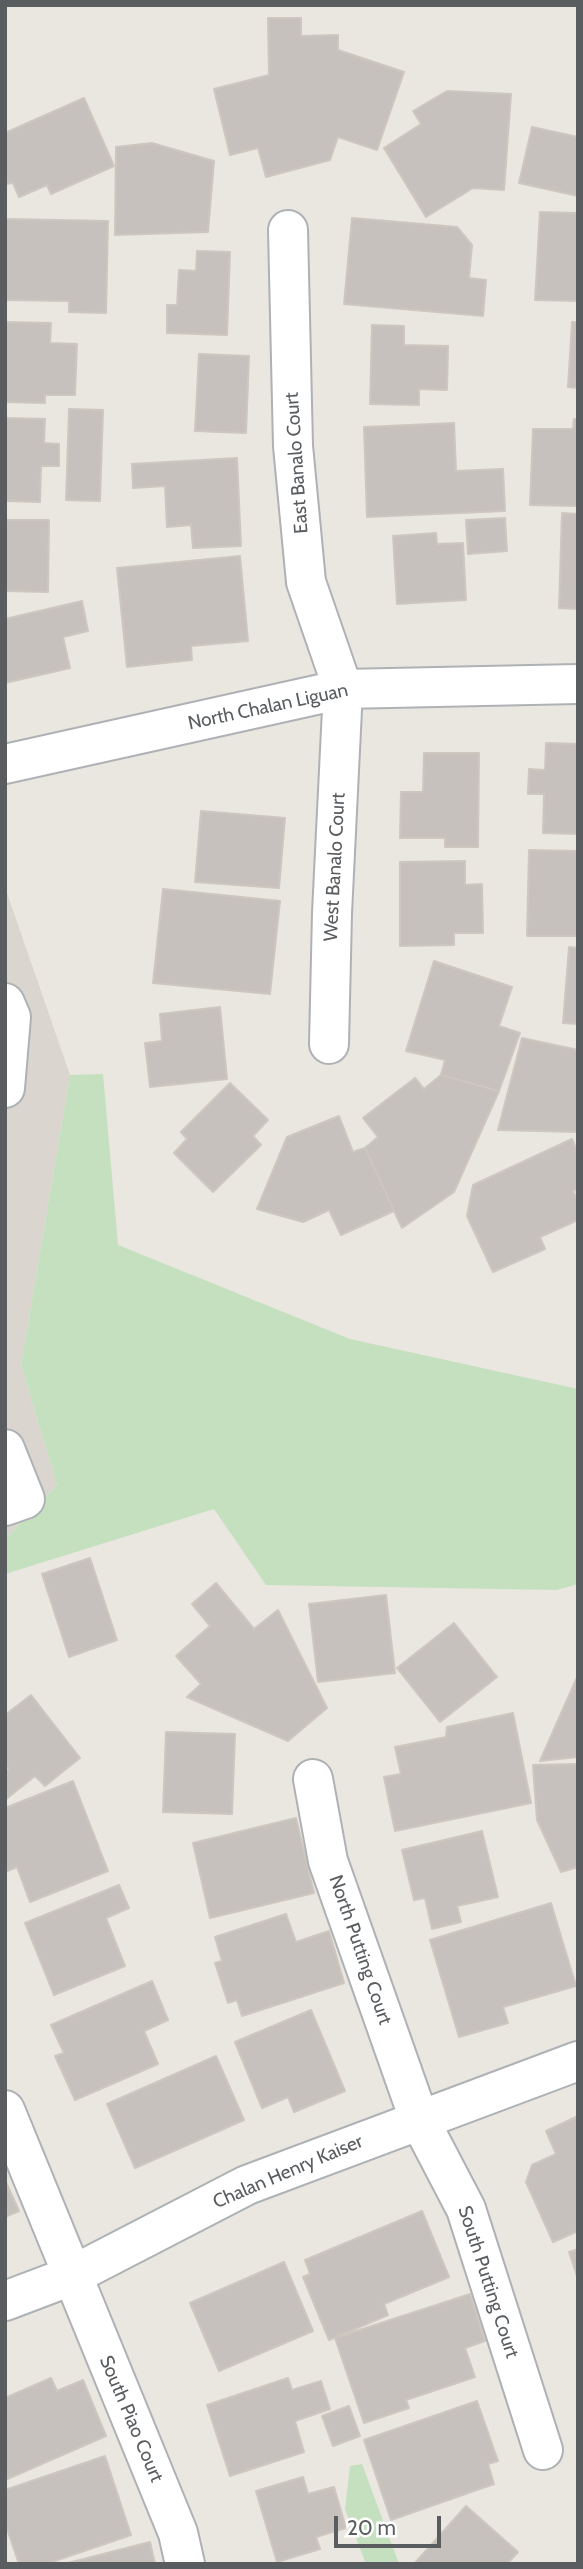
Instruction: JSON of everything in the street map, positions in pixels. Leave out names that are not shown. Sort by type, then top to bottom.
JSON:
[{"type":"street","name":"East Banalo Court","points":[[288,230],[293,446],[306,582],[344,690]]},
{"type":"street","name":"North Chalan Liguan","points":[[5,764],[344,690],[578,684]]},
{"type":"street","name":"West Banalo Court","points":[[328,1044],[344,690]]},
{"type":"street","points":[[5,1003],[10,1017],[5,1088]]},
{"type":"street","points":[[5,1449],[25,1499],[5,1506]]},
{"type":"street","name":"North Putting Court","points":[[313,1779],[328,1861],[419,2119]]},
{"type":"street","name":"Chalan Henry Kaiser","points":[[5,2301],[71,2276],[247,2185],[578,2061]]},
{"type":"street","name":"South Piao Court","points":[[5,2110],[178,2533],[185,2564]]},
{"type":"street","name":"South Putting Court","points":[[419,2119],[466,2209],[543,2450]]},
{"type":"shaded area","points":[[6,890],[70,1075],[21,1365],[57,1485],[5,1539]]},
{"type":"green space","points":[[103,1074],[118,1245],[350,1339],[578,1389],[578,1584],[557,1590],[266,1585],[214,1509],[5,1574],[5,1539],[57,1485],[21,1365],[70,1075]]},
{"type":"green space","points":[[362,2464],[399,2564],[366,2564],[345,2509],[350,2466]]},
{"type":"building","points":[[268,18],[301,18],[301,36],[338,35],[338,50],[404,72],[377,150],[338,137],[330,160],[266,177],[258,148],[230,155],[214,89],[269,75]]},
{"type":"building","points":[[447,91],[511,94],[504,190],[473,188],[426,217],[384,148],[421,124],[413,111]]},
{"type":"building","points":[[84,98],[114,166],[51,194],[47,185],[19,197],[13,183],[5,184],[5,133]]},
{"type":"building","points":[[532,127],[578,137],[578,196],[519,183]]},
{"type":"building","points":[[152,143],[214,161],[208,232],[115,235],[116,147]]},
{"type":"building","points":[[540,212],[578,213],[578,301],[535,300]]},
{"type":"building","points":[[352,218],[457,227],[472,245],[469,278],[486,280],[483,316],[344,304]]},
{"type":"building","points":[[5,219],[108,221],[106,313],[69,312],[69,301],[5,300]]},
{"type":"building","points":[[197,251],[230,252],[227,335],[167,333],[167,305],[177,305],[179,270],[196,271]]},
{"type":"building","points":[[5,322],[51,323],[50,343],[77,344],[75,395],[45,395],[45,403],[5,402]]},
{"type":"building","points":[[572,322],[578,322],[578,388],[568,387]]},
{"type":"building","points":[[372,325],[404,326],[404,345],[448,346],[447,390],[419,389],[419,405],[370,404]]},
{"type":"building","points":[[199,354],[249,356],[246,433],[195,431]]},
{"type":"building","points":[[69,409],[103,410],[100,501],[66,500]]},
{"type":"building","points":[[5,418],[45,419],[44,443],[59,444],[59,466],[41,466],[40,502],[5,501]]},
{"type":"building","points":[[574,419],[578,419],[578,506],[530,505],[533,429],[573,429]]},
{"type":"building","points":[[454,423],[456,471],[503,469],[505,511],[367,517],[364,427]]},
{"type":"building","points":[[237,458],[241,546],[193,548],[191,525],[167,527],[165,486],[133,488],[132,464]]},
{"type":"building","points":[[562,513],[578,514],[578,609],[559,608]]},
{"type":"building","points":[[505,518],[507,551],[468,554],[466,520]]},
{"type":"building","points":[[5,520],[49,520],[48,592],[5,591]]},
{"type":"building","points":[[436,533],[437,544],[463,543],[466,600],[397,604],[393,536]]},
{"type":"building","points":[[240,556],[248,641],[191,646],[192,660],[127,667],[117,568]]},
{"type":"building","points":[[82,601],[88,631],[63,637],[70,668],[5,683],[5,619]]},
{"type":"building","points":[[546,743],[578,744],[578,834],[543,833],[544,794],[528,794],[529,769],[545,770]]},
{"type":"building","points":[[424,753],[479,753],[478,847],[445,847],[445,838],[400,838],[401,792],[423,792]]},
{"type":"building","points":[[201,811],[285,818],[279,888],[195,882]]},
{"type":"building","points":[[529,850],[578,851],[578,936],[527,936]]},
{"type":"building","points":[[465,861],[465,885],[482,884],[483,933],[454,933],[454,945],[400,946],[400,862]]},
{"type":"building","points":[[163,889],[280,901],[270,994],[153,983]]},
{"type":"building","points":[[569,947],[578,948],[578,1024],[563,1023]]},
{"type":"building","points":[[434,961],[512,987],[499,1026],[520,1033],[499,1091],[441,1075],[445,1060],[406,1051]]},
{"type":"building","points":[[220,1007],[227,1079],[150,1087],[145,1043],[162,1041],[160,1014]]},
{"type":"building","points":[[522,1038],[578,1050],[578,1132],[498,1130]]},
{"type":"building","points":[[441,1075],[499,1091],[454,1192],[402,1228],[365,1148],[378,1137],[363,1118],[415,1078],[424,1089]]},
{"type":"building","points":[[230,1083],[268,1120],[253,1136],[261,1145],[213,1192],[174,1153],[187,1139],[181,1132]]},
{"type":"building","points":[[339,1116],[353,1152],[365,1148],[394,1211],[341,1235],[329,1210],[303,1222],[257,1209],[287,1137]]},
{"type":"building","points":[[572,1139],[578,1153],[578,1189],[573,1191],[578,1201],[578,1220],[540,1237],[545,1249],[493,1272],[467,1216],[473,1185]]},
{"type":"building","points":[[90,1558],[117,1640],[69,1657],[42,1574]]},
{"type":"building","points":[[216,1583],[254,1629],[278,1610],[327,1708],[288,1741],[187,1697],[201,1684],[176,1656],[210,1626],[192,1604]]},
{"type":"building","points":[[386,1595],[395,1673],[318,1682],[309,1604]]},
{"type":"building","points":[[454,1623],[497,1677],[440,1722],[397,1668]]},
{"type":"building","points":[[578,1675],[578,1757],[540,1761]]},
{"type":"building","points":[[31,1695],[80,1758],[45,1786],[35,1776],[5,1800],[5,1772],[9,1769],[5,1764],[5,1715]]},
{"type":"building","points":[[513,1713],[531,1803],[395,1831],[384,1777],[401,1774],[395,1747],[446,1737],[447,1727]]},
{"type":"building","points":[[166,1732],[235,1734],[232,1814],[163,1812]]},
{"type":"building","points":[[578,1764],[578,1867],[561,1872],[537,1820],[533,1765]]},
{"type":"building","points":[[73,1781],[108,1871],[30,1902],[17,1867],[5,1872],[5,1808]]},
{"type":"building","points":[[296,1818],[314,1893],[210,1918],[193,1843]]},
{"type":"building","points":[[482,1831],[498,1897],[457,1906],[461,1922],[432,1929],[425,1898],[414,1900],[402,1850]]},
{"type":"building","points":[[119,1885],[129,1908],[106,1918],[125,1966],[54,1995],[25,1923]]},
{"type":"building","points":[[551,1903],[576,1986],[503,2007],[508,2023],[459,2037],[430,1940]]},
{"type":"building","points":[[286,1914],[296,1942],[329,1931],[344,1983],[242,2016],[237,2000],[228,2003],[215,1963],[222,1961],[215,1937]]},
{"type":"building","points":[[152,1981],[168,2020],[144,2031],[158,2064],[75,2100],[55,2056],[64,2053],[51,2025]]},
{"type":"building","points":[[311,2010],[345,2091],[294,2112],[288,2097],[262,2108],[235,2042]]},
{"type":"building","points":[[216,2056],[244,2120],[135,2168],[107,2104]]},
{"type":"building","points":[[578,2116],[578,2231],[553,2242],[526,2182],[532,2165],[556,2154],[546,2131]]},
{"type":"building","points":[[5,2180],[19,2211],[5,2217]]},
{"type":"building","points":[[422,2211],[449,2277],[384,2304],[388,2315],[329,2340],[303,2277],[310,2274],[305,2260]]},
{"type":"building","points":[[578,2249],[578,2279],[569,2252]]},
{"type":"building","points":[[284,2262],[313,2331],[219,2371],[190,2303]]},
{"type":"building","points":[[470,2294],[485,2341],[465,2348],[475,2377],[406,2400],[409,2408],[364,2423],[335,2338]]},
{"type":"building","points":[[51,2378],[57,2391],[83,2380],[106,2436],[5,2480],[5,2398]]},
{"type":"building","points":[[288,2378],[292,2390],[321,2381],[330,2409],[295,2421],[304,2452],[230,2476],[207,2405]]},
{"type":"building","points":[[477,2401],[498,2461],[488,2464],[494,2484],[391,2520],[364,2440]]},
{"type":"building","points":[[349,2406],[360,2436],[333,2446],[322,2416]]},
{"type":"building","points":[[105,2456],[131,2535],[46,2564],[19,2564],[5,2523],[5,2490]]},
{"type":"building","points":[[303,2477],[308,2494],[334,2487],[346,2528],[316,2537],[320,2549],[277,2562],[256,2491]]},
{"type":"building","points":[[466,2506],[518,2552],[507,2564],[414,2564]]},
{"type":"building","points":[[150,2542],[155,2564],[64,2564]]}]
